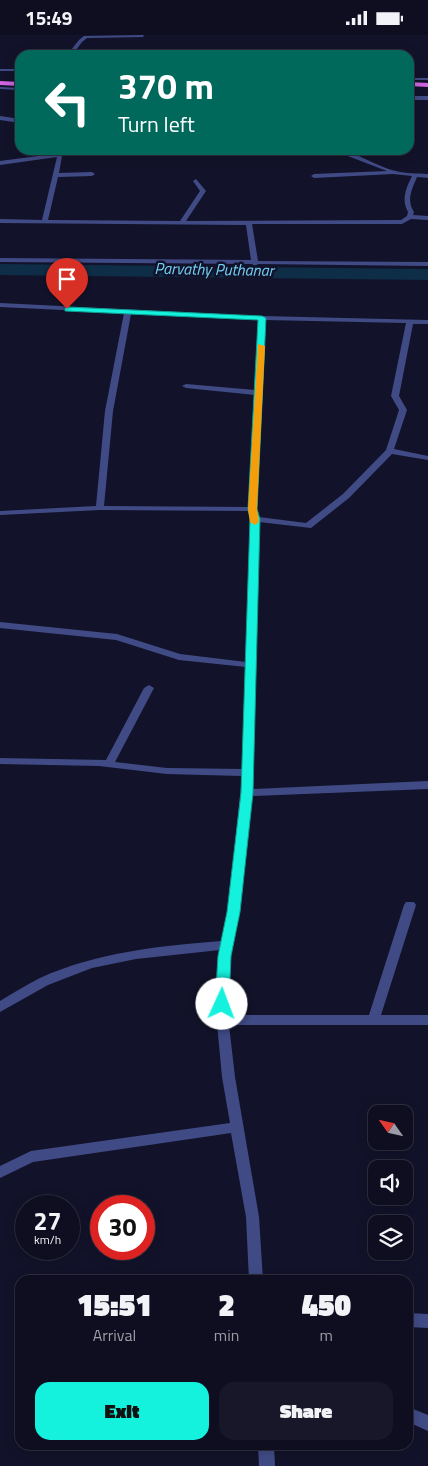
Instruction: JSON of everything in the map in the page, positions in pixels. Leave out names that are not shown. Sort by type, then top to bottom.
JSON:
[{"type":"highway","points":[[0,75],[15,76]]},
{"type":"highway","points":[[0,83],[15,84]]},
{"type":"highway","points":[[414,84],[428,85]]},
{"type":"highway","points":[[414,91],[428,92]]},
{"type":"street","points":[[75,50],[79,41],[86,37],[143,36]]},
{"type":"street","points":[[0,70],[15,70]]},
{"type":"street","points":[[414,79],[428,79]]},
{"type":"street","points":[[0,88],[15,89]]},
{"type":"street","points":[[414,98],[428,98]]},
{"type":"street","points":[[0,115],[15,120]]},
{"type":"street","points":[[0,163],[60,155],[45,220]]},
{"type":"street","points":[[353,155],[395,173]]},
{"type":"street","points":[[314,176],[395,173],[428,176]]},
{"type":"street","points":[[56,175],[92,174]]},
{"type":"street","points":[[410,217],[411,212],[406,198],[415,175]]},
{"type":"street","points":[[182,223],[203,191],[196,181]]},
{"type":"street","points":[[0,221],[387,223],[402,222],[410,217],[428,218]]},
{"type":"street","points":[[249,223],[255,264]]},
{"type":"street","points":[[0,261],[428,264]]},
{"type":"street","points":[[0,305],[262,318],[428,322]]},
{"type":"street","points":[[100,508],[109,411],[128,312]]},
{"type":"street","points":[[256,1275],[252,1211],[221,1020],[226,945],[234,912],[247,793],[255,519],[253,509],[262,318]]},
{"type":"street","points":[[255,519],[308,525],[319,519],[346,497],[390,451],[404,410],[395,396],[410,322]]},
{"type":"street","points":[[186,386],[259,393]]},
{"type":"street","points":[[390,451],[428,457]]},
{"type":"street","points":[[0,513],[100,508],[253,509]]},
{"type":"street","points":[[0,625],[117,637],[179,657],[251,665]]},
{"type":"street","points":[[110,764],[149,688]]},
{"type":"street","points":[[0,761],[110,764],[167,771],[248,773]]},
{"type":"street","points":[[247,793],[428,785]]},
{"type":"street","points":[[373,1020],[410,905]]},
{"type":"street","points":[[0,1007],[50,979],[101,962],[158,951],[226,945]]},
{"type":"street","points":[[221,1020],[428,1021]]},
{"type":"street","points":[[0,1172],[31,1157],[237,1127]]},
{"type":"street","points":[[413,1320],[428,1321]]},
{"type":"street","points":[[413,1417],[428,1423]]},
{"type":"street","points":[[266,1450],[267,1466]]},
{"type":"water","name":"Parvathy Puthanar","points":[[0,264],[428,269],[428,280],[0,275]]},
{"type":"slow traffic","points":[[255,522],[253,509],[261,346]]},
{"type":"route","points":[[67,309],[262,318],[253,509],[255,519],[247,793],[242,821],[234,912],[224,956],[222,1004]]}]
